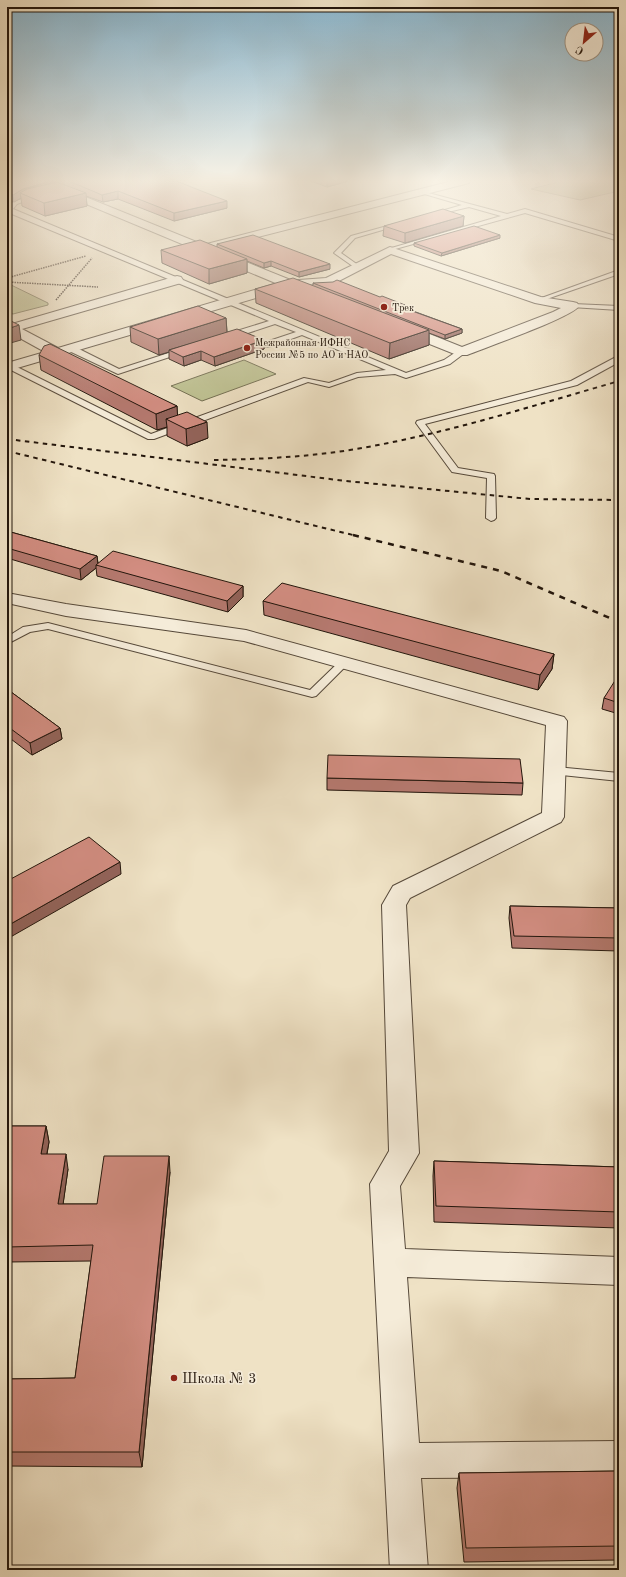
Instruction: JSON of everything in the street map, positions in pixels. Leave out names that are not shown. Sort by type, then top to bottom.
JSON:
[{"type":"street","points":[[215,255],[318,295]]},
{"type":"street","points":[[7,366],[289,284],[329,281],[380,255]]},
{"type":"street","points":[[404,255],[539,300],[573,306]]},
{"type":"street","points":[[9,327],[39,320],[177,280]]},
{"type":"street","points":[[390,324],[462,352],[556,315],[573,306]]},
{"type":"street","points":[[9,327],[56,352]]},
{"type":"street","points":[[7,598],[48,608],[209,629],[246,636],[557,721],[553,817],[400,892],[394,905],[404,1153],[385,1184],[409,1570]]},
{"type":"street","points":[[390,1262],[619,1271]]},
{"type":"street","points":[[402,1461],[619,1459]]},
{"type":"lane","points":[[117,255],[406,376],[447,362],[462,352]]},
{"type":"lane","points":[[339,255],[356,266]]},
{"type":"lane","points":[[539,300],[619,272]]},
{"type":"lane","points":[[590,307],[605,304],[619,304]]},
{"type":"lane","points":[[573,306],[619,308]]},
{"type":"lane","points":[[224,338],[276,321]]},
{"type":"lane","points":[[266,346],[303,332]]},
{"type":"lane","points":[[70,348],[118,372],[194,348]]},
{"type":"lane","points":[[491,518],[491,476],[455,470],[420,423],[574,383],[619,359]]},
{"type":"lane","points":[[7,366],[150,437],[307,380],[329,385],[356,375],[396,372]]},
{"type":"lane","points":[[7,640],[27,629],[48,626],[312,694],[344,663]]},
{"type":"lane","points":[[556,771],[619,777]]},
{"type":"path","points":[[7,278],[91,255]]},
{"type":"path","points":[[39,320],[96,255]]},
{"type":"path","points":[[7,282],[100,287]]},
{"type":"green space","points":[[7,283],[48,303],[48,305],[13,314],[7,312]]},
{"type":"green space","points":[[244,360],[276,374],[202,401],[171,386]]},
{"type":"building","points":[[173,255],[236,255],[247,259],[209,269]]},
{"type":"building","points":[[243,255],[305,255],[330,264],[299,272],[271,261],[264,263]]},
{"type":"building","points":[[293,278],[429,330],[390,343],[255,289]]},
{"type":"building","points":[[337,280],[405,305],[401,307],[462,329],[445,335],[313,283],[333,282]]},
{"type":"building","points":[[198,306],[226,318],[158,339],[130,327]]},
{"type":"building","points":[[7,319],[19,325],[7,329]]},
{"type":"building","points":[[237,329],[264,340],[214,357],[201,351],[183,357],[169,350]]},
{"type":"building","points":[[50,344],[177,406],[156,414],[39,355],[44,346]]},
{"type":"building","points":[[187,412],[207,422],[186,429],[166,419]]},
{"type":"building","points":[[7,531],[97,556],[80,569],[7,548]]},
{"type":"building","points":[[113,551],[243,586],[227,601],[96,565]]},
{"type":"building","points":[[282,583],[554,654],[540,675],[263,601]]},
{"type":"building","points":[[616,679],[619,680],[619,703],[604,698]]},
{"type":"building","points":[[7,689],[60,728],[30,743],[7,726]]},
{"type":"building","points":[[328,755],[520,759],[523,783],[327,778]]},
{"type":"building","points":[[89,837],[120,862],[7,926],[7,881]]},
{"type":"building","points":[[510,906],[619,908],[619,938],[514,936]]},
{"type":"building","points":[[7,1126],[46,1126],[41,1154],[66,1154],[58,1204],[97,1204],[104,1156],[169,1156],[139,1452],[7,1452],[7,1379],[75,1378],[93,1245],[7,1247]]},
{"type":"building","points":[[434,1161],[619,1167],[619,1212],[436,1206]]},
{"type":"building","points":[[619,1471],[619,1546],[466,1548],[459,1473]]},
{"type":"railway","points":[[214,460],[303,456],[338,452],[389,443],[488,419],[619,381]]},
{"type":"railway","points":[[7,439],[346,481],[530,499],[619,500]]},
{"type":"railway","points":[[7,451],[357,536]]},
{"type":"railway","points":[[353,535],[501,571],[619,622]]},
{"type":"place","name":"Трек","points":[[384,307]]},
{"type":"place","name":"Межрайонная ИФНС России №5 по АО и НАО","points":[[247,348]]},
{"type":"place","name":"Школа № 3","points":[[174,1378]]}]
